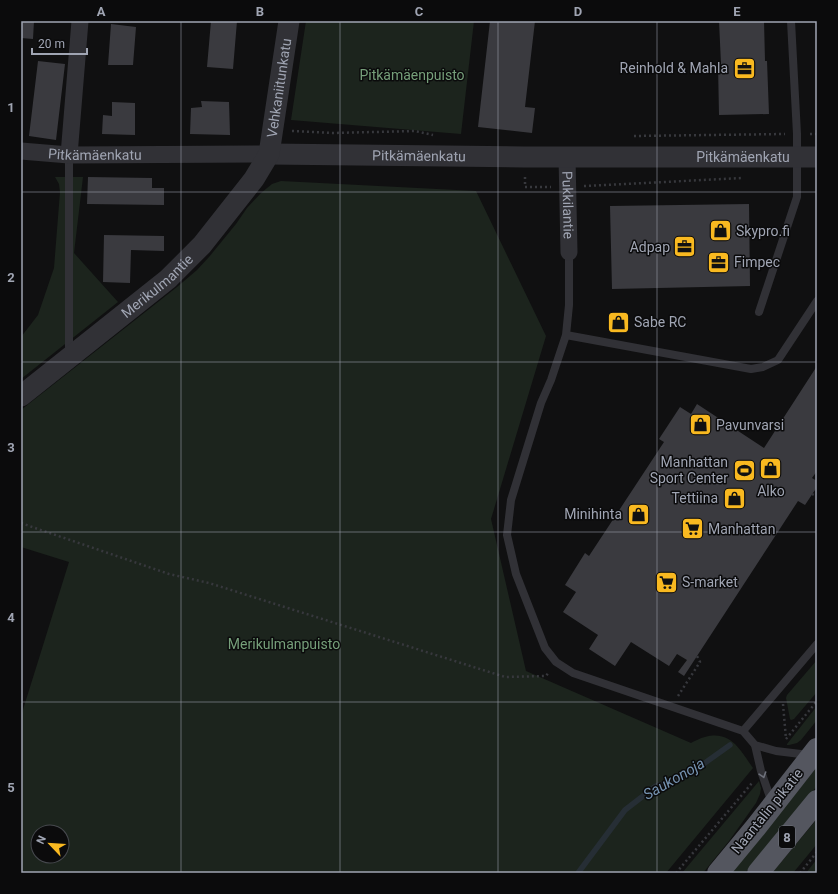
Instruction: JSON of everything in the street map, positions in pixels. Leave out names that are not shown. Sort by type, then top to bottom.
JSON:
[{"type":"highway","name":"Naantalin pikatie","points":[[718,873],[815,752]]},
{"type":"highway","name":"8","points":[[758,873],[817,801]]},
{"type":"street","points":[[69,155],[80,21]]},
{"type":"street","name":"Vehkaniitunkatu","points":[[270,154],[290,21]]},
{"type":"street","name":"Pitkämäenkatu","points":[[21,151],[69,155],[270,154],[567,157],[807,157]]},
{"type":"street","name":"Merikulmantie","points":[[21,396],[168,279],[202,245],[254,179],[270,154]]},
{"type":"street","name":"Pukkilantie","points":[[567,157],[569,252]]},
{"type":"lane","points":[[758,312],[797,197],[807,157],[791,21]]},
{"type":"lane","points":[[69,155],[69,357]]},
{"type":"lane","points":[[569,252],[569,305],[566,334],[551,380],[541,403],[512,500],[507,535],[516,574],[544,648],[556,662],[573,673],[744,731],[755,745],[761,771],[773,805]]},
{"type":"lane","points":[[566,334],[752,369],[763,367],[778,360],[817,301]]},
{"type":"lane","points":[[744,731],[817,644]]},
{"type":"lane","points":[[755,745],[776,751],[815,752]]},
{"type":"path","points":[[525,187],[743,178]]},
{"type":"path","points":[[21,522],[34,528],[169,574],[209,583],[505,677],[546,676],[556,662]]},
{"type":"path","points":[[671,706],[700,662],[697,656]]},
{"type":"path","points":[[782,686],[786,739],[817,701]]},
{"type":"path","points":[[676,873],[761,771]]},
{"type":"path","points":[[800,873],[817,852]]},
{"type":"green space","name":"Pitkämäenpuisto","points":[[306,21],[474,21],[461,134],[291,120]]},
{"type":"green space","points":[[55,177],[83,177],[74,253],[118,302],[21,379],[21,337],[38,315],[54,268],[60,192],[59,184]]},
{"type":"green space","name":"Merikulmanpuisto","points":[[281,181],[476,191],[546,336],[491,519],[526,671],[691,743],[703,737],[722,736],[734,743],[739,748],[753,768],[666,873],[21,873],[21,716],[69,562],[21,547],[21,410],[197,270],[261,193],[272,184]]},
{"type":"green space","points":[[817,660],[817,692],[794,719],[791,720],[786,698],[787,695]]},
{"type":"green space","points":[[817,706],[817,720],[801,740],[797,743],[787,745],[787,744]]},
{"type":"green space","points":[[817,767],[817,786],[745,873],[731,873]]},
{"type":"green space","points":[[759,781],[761,788],[756,803],[729,841],[703,873],[682,873]]},
{"type":"green space","points":[[817,819],[817,844],[793,873],[772,873]]},
{"type":"green space","points":[[817,859],[817,873],[806,873]]},
{"type":"building","points":[[21,21],[34,21],[33,39],[21,38]]},
{"type":"building","points":[[211,21],[237,21],[233,69],[207,67]]},
{"type":"building","points":[[490,21],[535,21],[525,107],[535,108],[532,133],[478,127]]},
{"type":"building","points":[[719,21],[764,21],[769,114],[719,115],[718,64],[721,64]]},
{"type":"building","points":[[111,24],[136,27],[133,65],[108,65]]},
{"type":"building","points":[[38,61],[65,64],[56,140],[29,136]]},
{"type":"building","points":[[201,101],[229,102],[230,135],[190,134],[191,108],[202,107]]},
{"type":"building","points":[[112,102],[135,103],[135,135],[102,134],[103,115],[112,116]]},
{"type":"building","points":[[88,177],[152,178],[152,188],[164,188],[164,205],[87,204]]},
{"type":"building","points":[[749,204],[750,286],[612,289],[610,206]]},
{"type":"building","points":[[104,235],[164,236],[164,251],[131,250],[130,283],[103,282]]},
{"type":"building","name":"Manhattan","points":[[817,366],[817,471],[812,478],[817,481],[817,487],[805,505],[798,501],[684,676],[678,672],[687,660],[677,654],[669,666],[631,642],[615,666],[589,649],[598,635],[563,612],[576,592],[565,585],[585,553],[589,556],[664,442],[659,439],[680,407],[691,414],[697,404],[764,448]]},
{"type":"waterway","name":"Saukonoja","points":[[578,873],[625,810],[656,786],[680,778],[702,765],[730,745]]},
{"type":"place","name":"Reinhold & Mahla","points":[[744,68]]},
{"type":"place","name":"Skypro.fi","points":[[721,231]]},
{"type":"place","name":"Adpap","points":[[685,247]]},
{"type":"place","name":"Fimpec","points":[[718,262]]},
{"type":"place","name":"Sabe RC","points":[[618,322]]},
{"type":"place","name":"Pavunvarsi","points":[[701,425]]},
{"type":"place","name":"Alko","points":[[771,469]]},
{"type":"place","name":"Manhattan Sport Center","points":[[744,470]]},
{"type":"place","name":"Tettiina","points":[[734,498]]},
{"type":"place","name":"Minihinta","points":[[638,514]]},
{"type":"place","name":"Manhattan","points":[[693,529]]},
{"type":"place","name":"S-market","points":[[667,582]]}]
